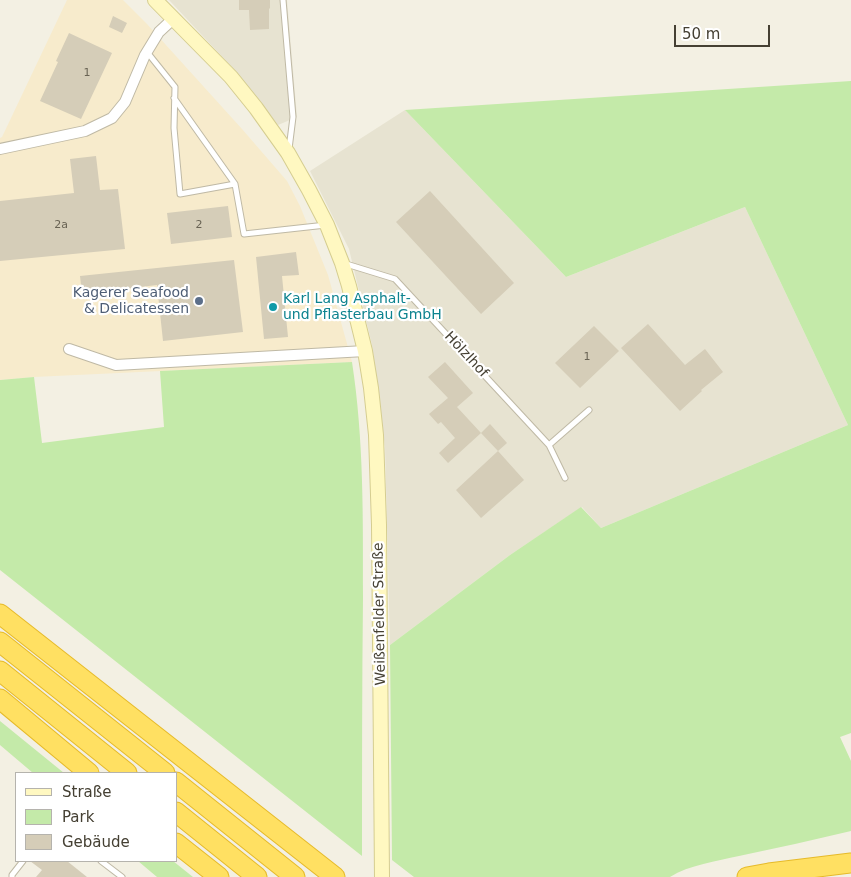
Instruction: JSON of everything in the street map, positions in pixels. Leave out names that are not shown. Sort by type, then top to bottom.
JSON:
[{"type":"highway","points":[[0,599],[6,604],[24,633]]},
{"type":"highway","points":[[0,614],[335,877]]},
{"type":"highway","points":[[0,642],[164,772]]},
{"type":"highway","points":[[0,671],[126,772]]},
{"type":"highway","points":[[0,699],[87,772]]},
{"type":"highway","points":[[178,784],[295,877]]},
{"type":"highway","points":[[178,814],[257,877]]},
{"type":"highway","points":[[178,845],[219,877]]},
{"type":"highway","points":[[747,877],[851,863]]},
{"type":"street","name":"Weißenfelder Straße","points":[[155,0],[231,77],[288,153],[327,225],[342,263],[365,351],[376,435],[379,525],[382,877]]},
{"type":"street","points":[[0,149],[85,131],[112,118],[125,102],[147,51],[159,32],[174,18]]},
{"type":"street","points":[[69,349],[116,365],[365,351]]},
{"type":"lane","points":[[283,0],[292,117],[288,153]]},
{"type":"lane","points":[[147,51],[175,87],[174,128],[180,194],[235,184]]},
{"type":"lane","points":[[174,98],[235,184],[244,234],[327,225]]},
{"type":"lane","name":"Hölzlhof","points":[[342,263],[395,278],[549,444],[564,478]]},
{"type":"lane","points":[[549,444],[589,410]]},
{"type":"lane","points":[[12,877],[22,862]]},
{"type":"lane","points":[[102,862],[122,877]]},
{"type":"shaded area","points":[[67,0],[123,0],[147,24],[287,181],[300,206],[328,275],[352,362],[0,380],[0,138]]},
{"type":"shaded area","points":[[169,0],[287,0],[297,117],[278,125],[230,65]]},
{"type":"shaded area","points":[[405,110],[566,277],[745,207],[848,425],[601,528],[582,507],[510,555],[390,645],[385,447],[372,345],[349,249],[310,171]]},
{"type":"green space","points":[[851,81],[851,733],[840,737],[851,761],[851,831],[703,864],[686,869],[670,877],[414,877],[392,860],[390,645],[510,555],[581,507],[601,528],[848,425],[745,207],[566,277],[405,110]]},
{"type":"green space","points":[[352,362],[359,421],[363,509],[362,856],[0,570],[0,380],[34,377],[42,443],[164,427],[160,371]]},
{"type":"green space","points":[[0,721],[63,772],[32,772],[0,745]]},
{"type":"green space","points":[[139,862],[174,862],[193,877],[157,877]]},
{"type":"building","points":[[239,0],[270,0],[269,29],[250,30],[249,10],[239,10]]},
{"type":"building","points":[[113,16],[127,23],[122,33],[109,27]]},
{"type":"building","points":[[69,33],[112,53],[81,119],[40,101]]},
{"type":"building","points":[[96,156],[100,190],[118,189],[125,249],[0,261],[0,201],[74,193],[70,159]]},
{"type":"building","points":[[430,191],[514,283],[481,314],[396,222]]},
{"type":"building","points":[[228,206],[232,237],[171,244],[167,213]]},
{"type":"building","name":"Karl Lang Asphalt- und Pflasterbau GmbH","points":[[296,252],[299,275],[282,276],[288,337],[264,339],[256,257]]},
{"type":"building","points":[[234,260],[243,332],[163,341],[157,285],[82,294],[80,276]]},
{"type":"building","points":[[648,324],[685,365],[705,349],[723,372],[680,411],[621,348]]},
{"type":"building","points":[[594,326],[619,351],[580,388],[555,363]]},
{"type":"building","points":[[445,362],[473,393],[457,407],[481,433],[448,463],[439,453],[455,438],[441,422],[438,424],[429,414],[448,398],[428,377]]},
{"type":"building","points":[[490,424],[507,443],[498,451],[481,433]]},
{"type":"building","points":[[498,451],[524,480],[481,518],[456,490]]},
{"type":"building","points":[[31,862],[68,862],[87,877],[36,877],[42,870]]},
{"type":"place","name":"Kagerer Seafood & Delicatessen","points":[[199,301]]},
{"type":"place","name":"Karl Lang Asphalt- und Pflasterbau GmbH","points":[[273,307]]}]
